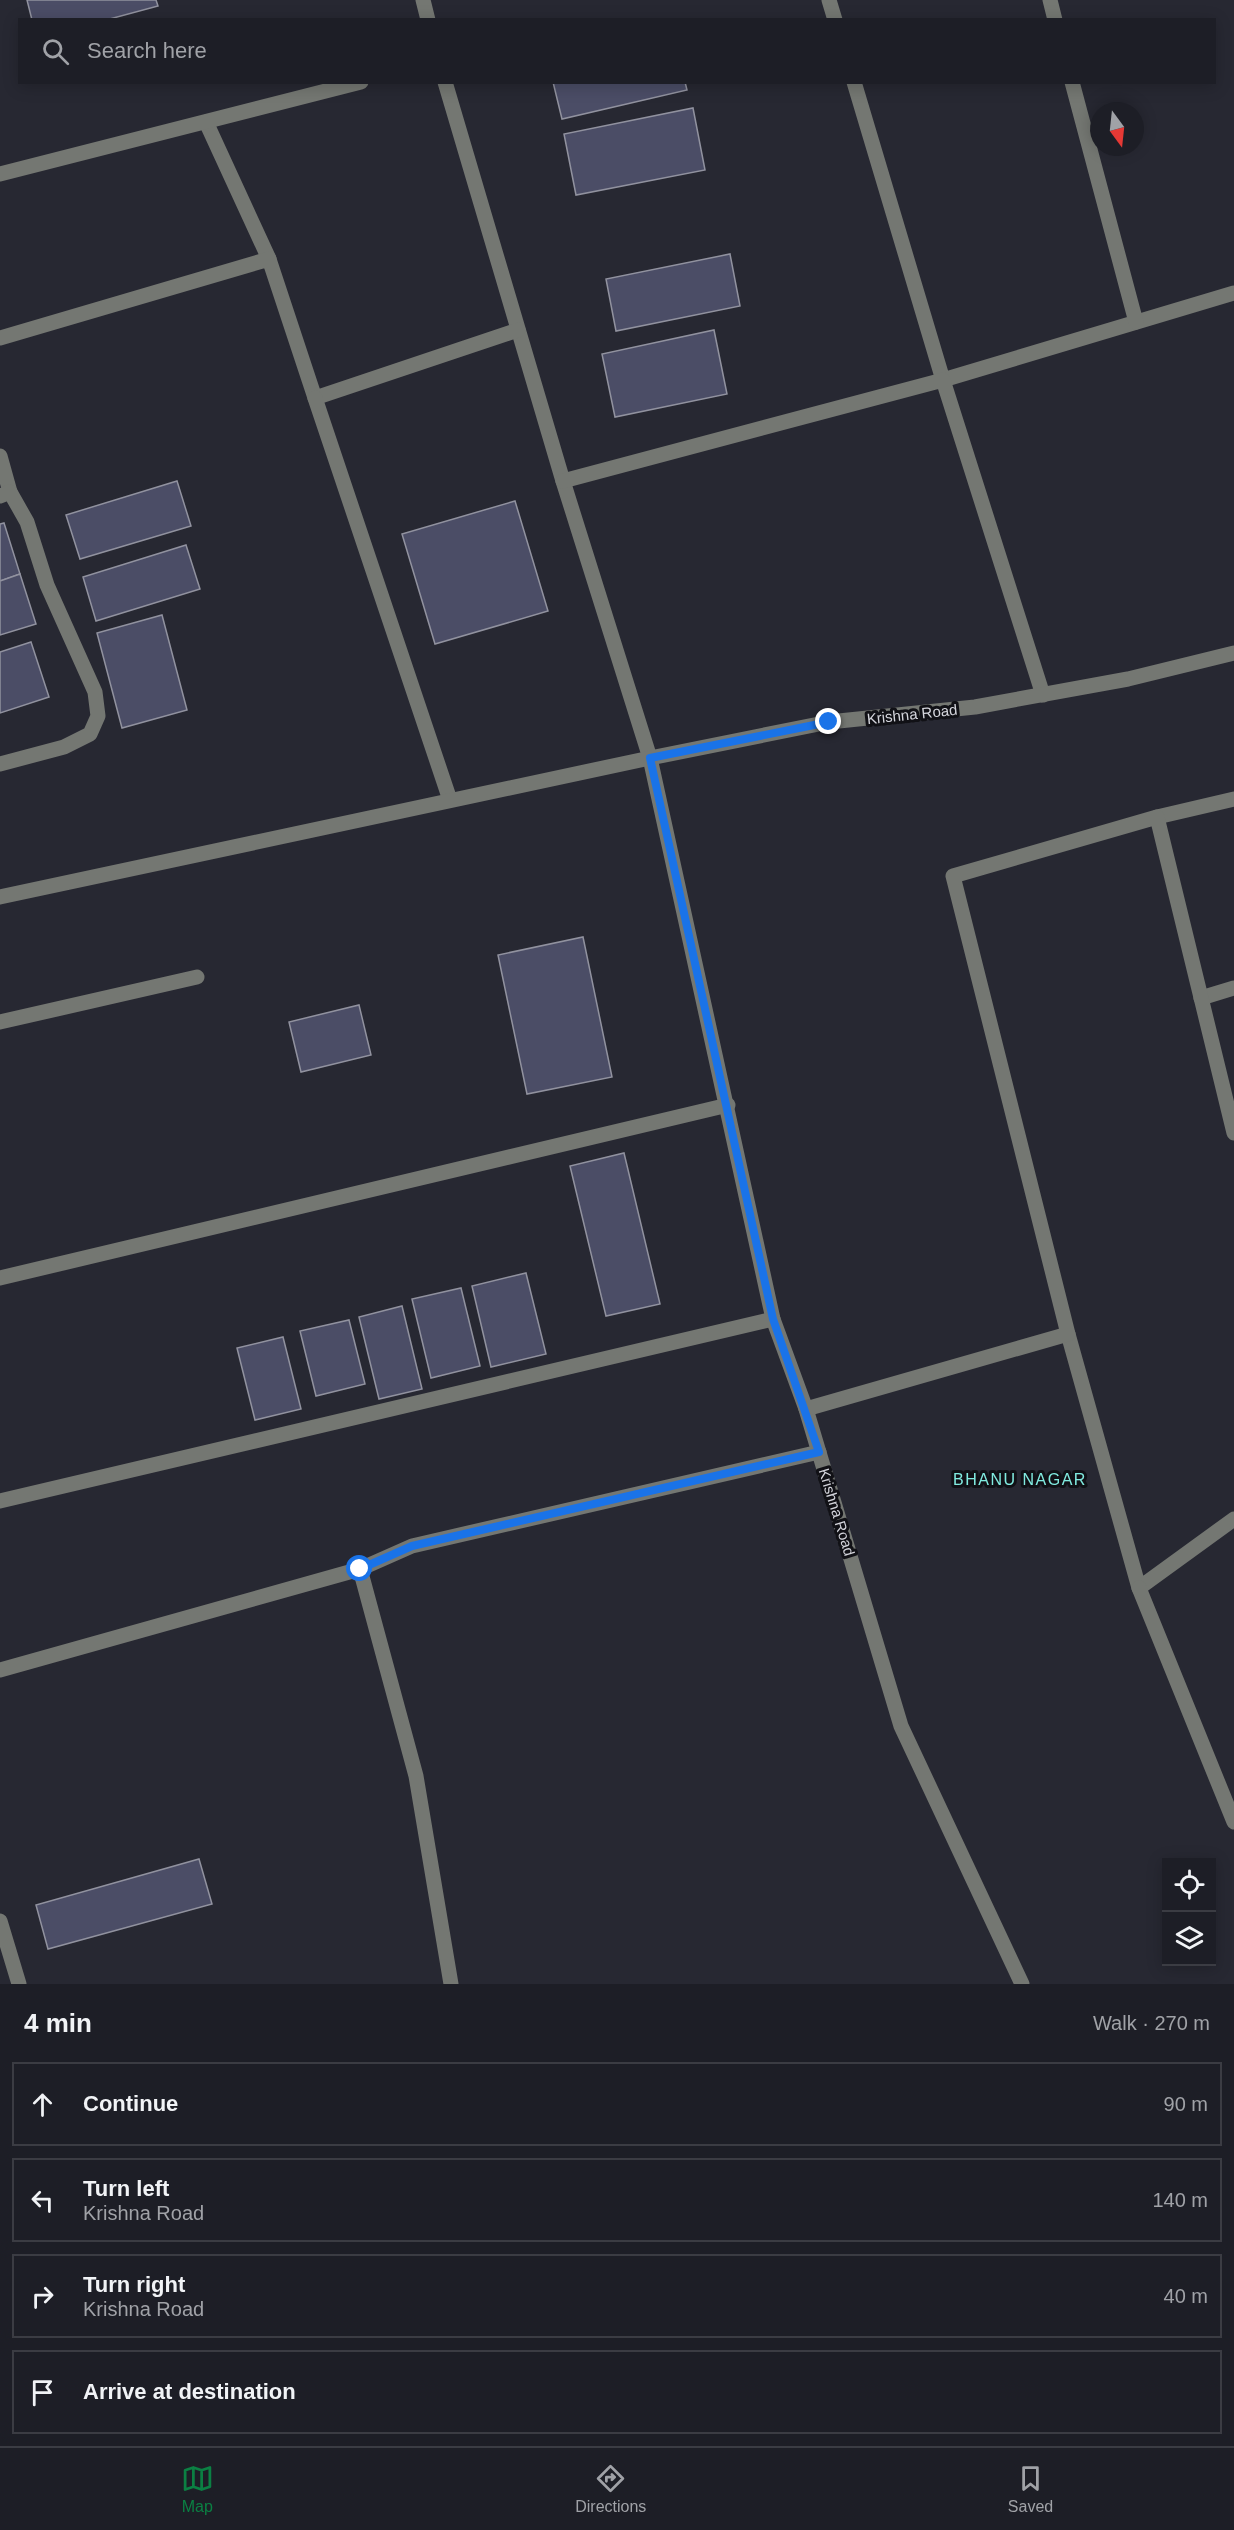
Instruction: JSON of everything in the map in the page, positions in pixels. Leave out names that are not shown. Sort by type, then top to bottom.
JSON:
[{"type":"street","points":[[423,0],[428,18]]},
{"type":"street","points":[[829,0],[834,18]]},
{"type":"street","points":[[1050,0],[1054,18]]},
{"type":"street","points":[[0,174],[353,84]]},
{"type":"street","points":[[0,897],[650,758],[563,481],[446,84]]},
{"type":"street","points":[[855,84],[942,380],[1043,695]]},
{"type":"street","points":[[1073,84],[1136,322]]},
{"type":"street","points":[[206,122],[269,259],[450,800]]},
{"type":"street","points":[[0,338],[269,259]]},
{"type":"street","points":[[563,481],[942,380],[1234,293]]},
{"type":"street","points":[[315,398],[518,330]]},
{"type":"street","points":[[0,456],[5,494],[27,522],[47,585],[95,692],[98,716],[90,734],[64,747],[0,764]]},
{"type":"street","name":"Krishna Road","points":[[1022,1984],[901,1726],[806,1409],[773,1319],[728,1105],[650,758],[829,722],[975,707],[1043,695],[1128,679],[1234,653]]},
{"type":"street","points":[[1233,1815],[1139,1588],[1068,1334],[953,876],[1157,817],[1234,799]]},
{"type":"street","points":[[1157,817],[1234,1133]]},
{"type":"street","points":[[0,1022],[197,977]]},
{"type":"street","points":[[1200,998],[1234,988]]},
{"type":"street","points":[[0,1278],[728,1105]]},
{"type":"street","points":[[0,1501],[773,1319]]},
{"type":"street","points":[[806,1409],[1068,1334]]},
{"type":"street","points":[[0,1670],[360,1569],[412,1546],[819,1452]]},
{"type":"street","points":[[1139,1588],[1234,1520]]},
{"type":"street","points":[[360,1569],[416,1776],[451,1984]]},
{"type":"street","points":[[0,1921],[20,1984]]},
{"type":"building","points":[[27,0],[156,0],[158,6],[113,18],[32,18]]},
{"type":"building","points":[[553,84],[686,84],[687,90],[562,119]]},
{"type":"building","points":[[693,108],[705,170],[576,195],[564,134]]},
{"type":"building","points":[[730,254],[740,306],[616,331],[606,279]]},
{"type":"building","points":[[714,330],[727,394],[615,417],[602,354]]},
{"type":"building","points":[[177,481],[191,526],[80,559],[66,515]]},
{"type":"building","points":[[515,501],[548,611],[435,644],[402,534]]},
{"type":"building","points":[[4,523],[20,574],[0,581],[0,524]]},
{"type":"building","points":[[186,545],[200,589],[96,621],[83,577]]},
{"type":"building","points":[[20,574],[36,624],[0,635],[0,581]]},
{"type":"building","points":[[162,615],[187,710],[122,728],[97,633]]},
{"type":"building","points":[[31,642],[49,697],[0,713],[0,652]]},
{"type":"building","points":[[583,937],[612,1077],[527,1094],[498,955]]},
{"type":"building","points":[[359,1005],[371,1055],[301,1072],[289,1022]]},
{"type":"building","points":[[624,1153],[660,1304],[606,1316],[570,1166]]},
{"type":"building","points":[[526,1273],[546,1354],[491,1367],[472,1286]]},
{"type":"building","points":[[461,1288],[480,1366],[431,1378],[412,1299]]},
{"type":"building","points":[[402,1306],[422,1389],[379,1399],[359,1317]]},
{"type":"building","points":[[349,1320],[365,1384],[316,1396],[300,1331]]},
{"type":"building","points":[[283,1337],[301,1409],[255,1420],[237,1348]]},
{"type":"building","points":[[199,1859],[212,1904],[48,1949],[36,1905]]},
{"type":"district","name":"BHANU NAGAR","points":[[1020,1479]]},
{"type":"route","points":[[360,1569],[412,1546],[819,1452],[773,1319],[728,1105],[650,758],[829,722]]}]
